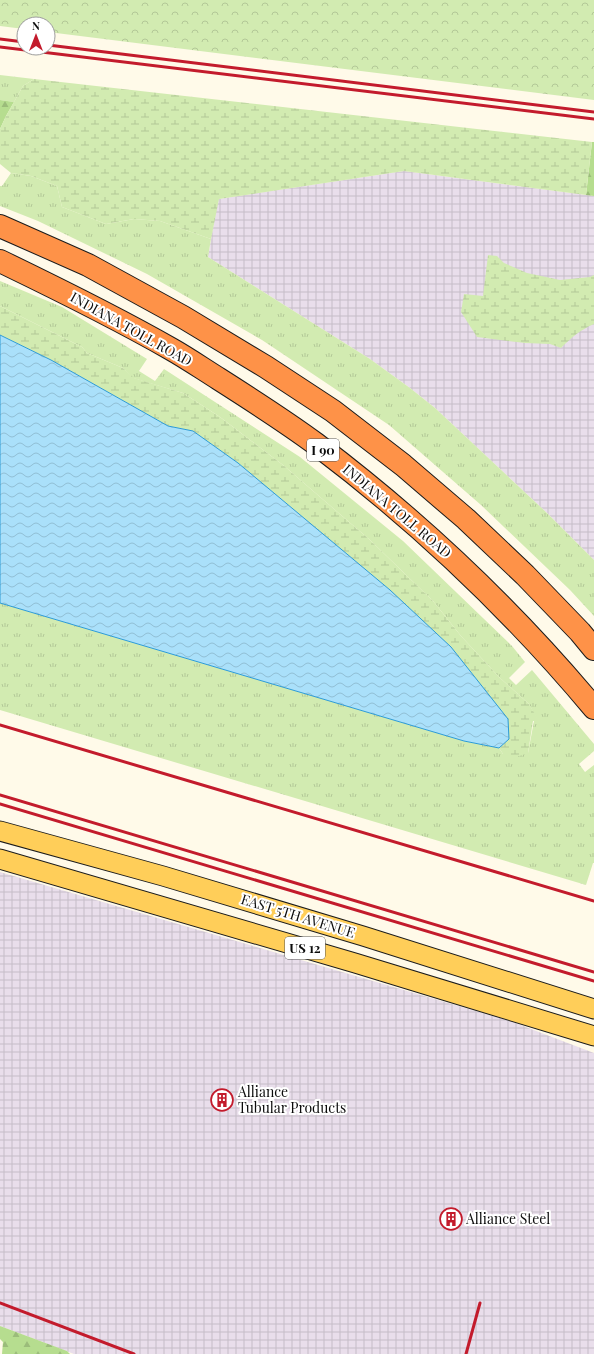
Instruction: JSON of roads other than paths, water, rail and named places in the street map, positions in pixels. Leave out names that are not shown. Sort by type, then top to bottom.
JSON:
[{"type":"highway","name":"I 90","points":[[0,226],[88,265],[184,317],[266,367],[333,411],[403,465],[466,519],[525,575],[594,648]]},
{"type":"highway","name":"INDIANA TOLL ROAD","points":[[0,261],[80,299],[172,350],[315,443],[380,494],[454,559],[502,606],[594,708]]},
{"type":"main road","name":"EAST 5TH AVENUE","points":[[0,831],[170,878],[371,938],[594,1009]]},
{"type":"main road","name":"EAST 5TH AVENUE","points":[[0,859],[355,963],[594,1036]]},
{"type":"water","points":[[0,335],[51,360],[168,426],[193,431],[238,463],[390,590],[451,647],[508,719],[509,739],[499,748],[464,741],[0,603]]},
{"type":"railway","points":[[0,39],[16,41]]},
{"type":"railway","points":[[56,46],[594,112]]},
{"type":"railway","points":[[0,47],[594,119]]},
{"type":"railway","points":[[0,725],[594,901]]},
{"type":"railway","points":[[0,795],[594,972]]},
{"type":"railway","points":[[0,804],[594,981]]},
{"type":"railway","points":[[0,1303],[134,1354]]},
{"type":"railway","points":[[466,1354],[480,1303]]},
{"type":"place","name":"Alliance Tubular Products","points":[[222,1100]]},
{"type":"place","name":"Alliance Steel","points":[[451,1219]]}]
